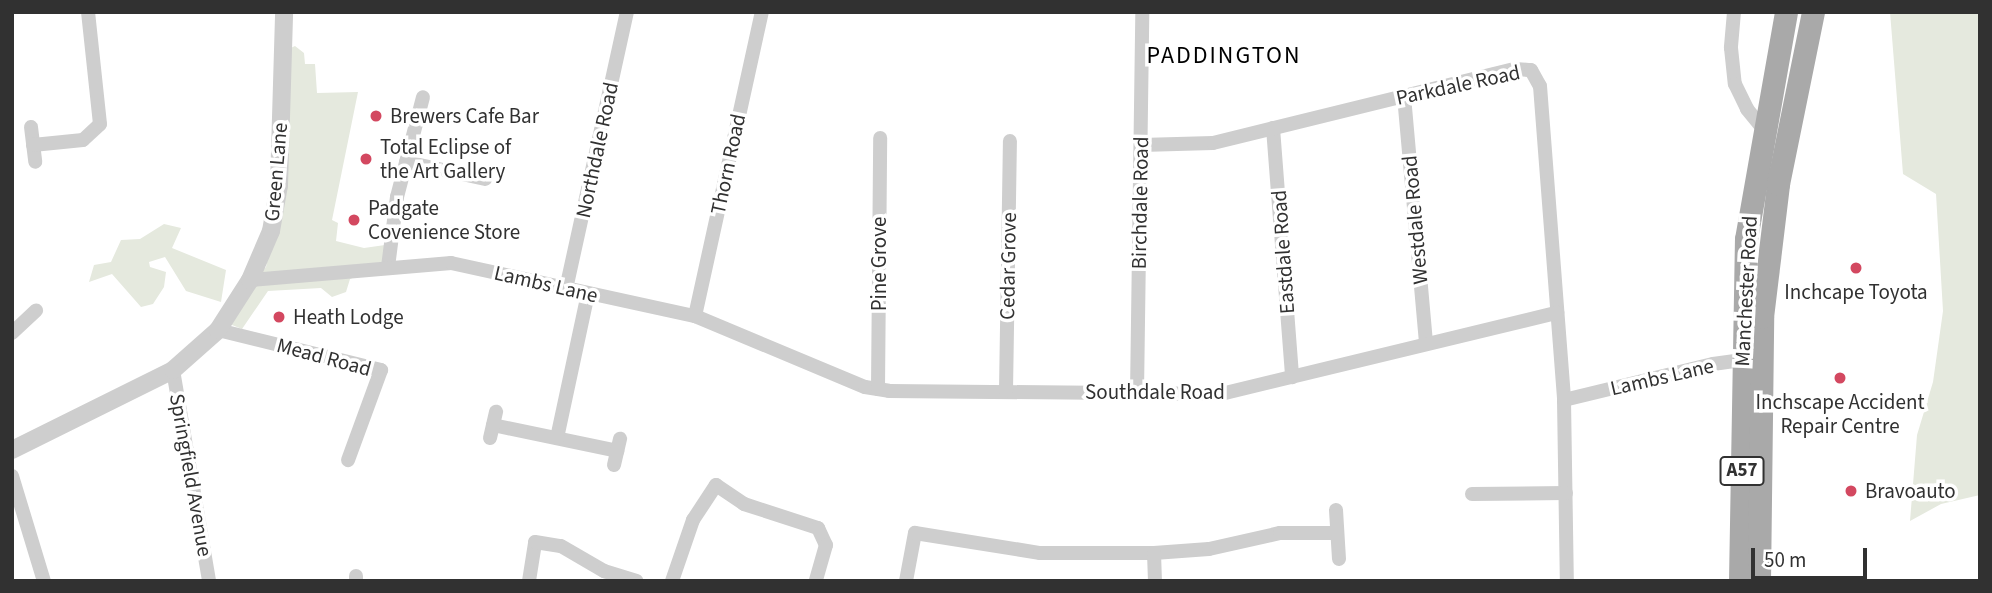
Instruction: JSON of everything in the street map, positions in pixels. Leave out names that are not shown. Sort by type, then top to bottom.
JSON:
[{"type":"main road","name":"A57","points":[[1763,129],[1786,12]]},
{"type":"main road","name":"Manchester Road","points":[[1740,581],[1751,359],[1778,184],[1813,12]]},
{"type":"main road","name":"Manchester Road","points":[[1759,581],[1746,239],[1763,129]]},
{"type":"street","points":[[33,145],[83,140],[100,124],[89,12]]},
{"type":"street","name":"Green Lane","points":[[12,450],[173,370],[218,330],[250,280],[271,231],[279,185],[284,12]]},
{"type":"street","name":"Northdale Road","points":[[566,289],[627,12]]},
{"type":"street","name":"Thorn Road","points":[[695,317],[762,12]]},
{"type":"street","name":"Birchdale Road","points":[[1137,393],[1142,12]]},
{"type":"street","points":[[1734,12],[1735,37],[1731,48],[1735,85],[1746,109],[1763,129]]},
{"type":"street","name":"Parkdale Road","points":[[1141,145],[1204,145],[1515,69],[1531,70],[1537,77],[1558,313],[1564,400],[1567,581]]},
{"type":"street","name":"Westdale Road","points":[[1404,96],[1426,344]]},
{"type":"street","points":[[388,267],[389,237],[423,97]]},
{"type":"street","points":[[31,127],[35,162]]},
{"type":"street","name":"Eastdale Road","points":[[1273,128],[1292,377]]},
{"type":"street","name":"Pine Grove","points":[[878,389],[880,138]]},
{"type":"street","name":"Cedar Grove","points":[[1006,391],[1010,141]]},
{"type":"street","points":[[406,162],[485,179]]},
{"type":"street","name":"Lambs Lane","points":[[250,280],[451,263],[695,317],[830,372]]},
{"type":"street","points":[[556,438],[588,294]]},
{"type":"street","points":[[15,326],[37,311]]},
{"type":"street","name":"Southdale Road","points":[[830,372],[878,389],[1221,394],[1558,313]]},
{"type":"street","name":"Mead Road","points":[[218,330],[381,370],[348,460]]},
{"type":"street","name":"Lambs Lane","points":[[1564,400],[1751,359]]},
{"type":"street","name":"Springfield Avenue","points":[[173,370],[209,581]]},
{"type":"street","points":[[493,425],[617,452]]},
{"type":"street","points":[[12,476],[44,581]]},
{"type":"street","points":[[672,581],[693,520],[716,485],[744,504],[818,528],[826,545],[816,581]]},
{"type":"street","points":[[1472,494],[1566,493]]},
{"type":"street","points":[[1336,510],[1339,559]]},
{"type":"street","points":[[906,581],[915,533],[1040,553],[1154,553],[1209,548],[1280,533],[1337,533]]},
{"type":"street","points":[[528,581],[535,542],[561,546],[604,570],[636,581]]},
{"type":"street","points":[[1154,553],[1155,581]]},
{"type":"shaded area","points":[[1890,12],[1980,12],[1980,495],[1941,504],[1910,521],[1917,435],[1933,382],[1943,311],[1936,194],[1903,174]]},
{"type":"shaded area","points":[[295,46],[304,53],[305,64],[315,64],[317,93],[358,92],[332,220],[338,223],[336,241],[364,248],[385,245],[384,265],[350,279],[346,292],[332,297],[321,288],[268,291],[242,329],[227,323],[244,286],[266,267],[277,217],[280,53]]},
{"type":"shaded area","points":[[164,224],[181,228],[172,248],[226,270],[221,302],[186,291],[165,257],[149,262],[150,267],[166,272],[164,287],[153,304],[141,307],[112,274],[89,282],[94,265],[111,262],[121,240],[140,239]]},
{"type":"place","name":"Brewers Cafe Bar","points":[[376,116]]},
{"type":"place","name":"Total Eclipse of the Art Gallery","points":[[366,159]]},
{"type":"place","name":"Padgate Covenience Store","points":[[354,220]]},
{"type":"place","name":"Inchcape Toyota","points":[[1856,268]]},
{"type":"place","name":"Heath Lodge","points":[[279,317]]},
{"type":"place","name":"Inchscape Accident Repair Centre","points":[[1840,378]]},
{"type":"place","name":"Bravoauto","points":[[1851,491]]},
{"type":"district","name":"PADDINGTON","points":[[1224,56]]}]
